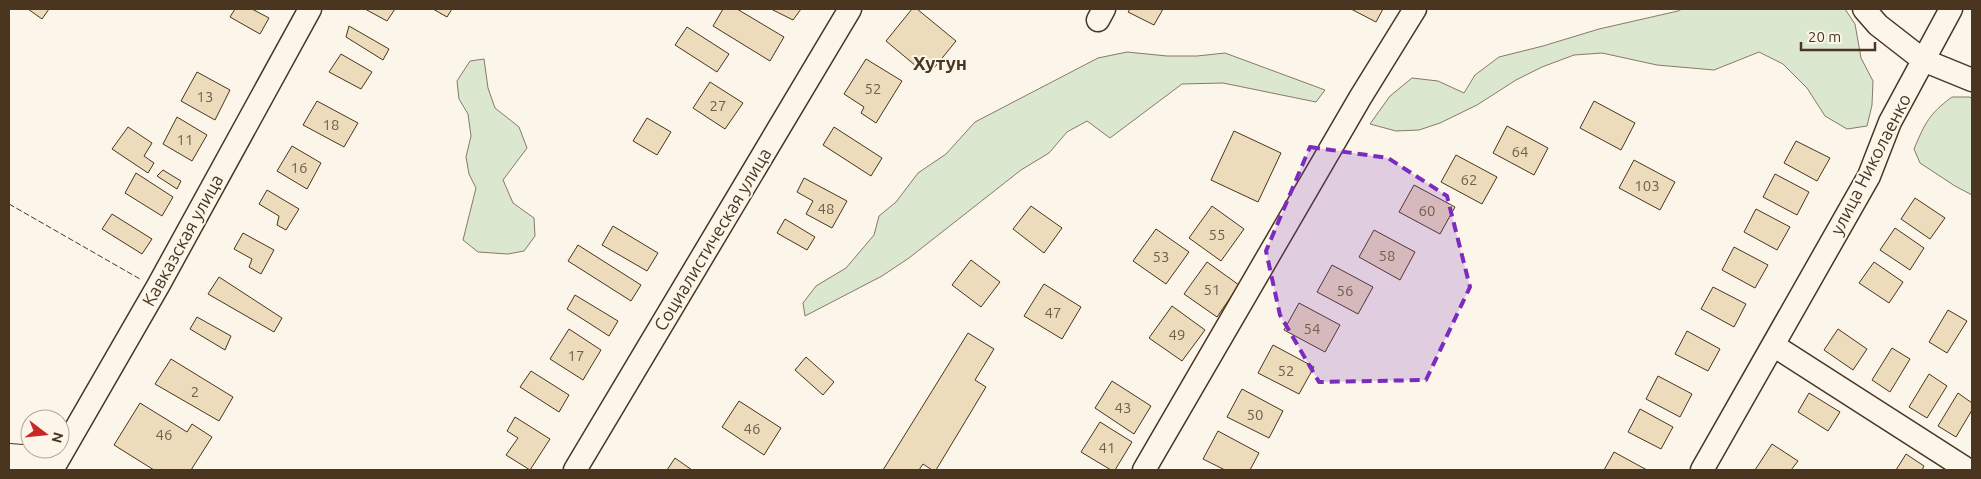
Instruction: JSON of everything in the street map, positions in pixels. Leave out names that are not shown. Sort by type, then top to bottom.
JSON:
[{"type":"street","name":"Кавказская улица","points":[[51,470],[158,286],[310,9]]},
{"type":"street","name":"Социалистическая улица","points":[[575,470],[850,9]]},
{"type":"street","points":[[1144,470],[1360,98],[1415,9]]},
{"type":"street","points":[[1864,9],[1878,25],[1924,60],[1972,80]]},
{"type":"street","name":"улица Николаенко","points":[[1702,470],[1869,176],[1890,122],[1951,9]]},
{"type":"street","points":[[1773,345],[1968,470]]},
{"type":"street","points":[[9,458],[35,460],[51,470]]},
{"type":"highlighted area","points":[[1310,147],[1388,158],[1447,196],[1470,287],[1426,380],[1319,382],[1280,315],[1266,251]]},
{"type":"green space","points":[[1682,9],[1845,9],[1855,24],[1861,58],[1873,81],[1872,105],[1867,126],[1847,129],[1825,116],[1807,88],[1783,64],[1759,52],[1714,70],[1657,65],[1602,53],[1574,55],[1542,67],[1516,80],[1477,105],[1440,123],[1419,130],[1396,131],[1370,124],[1390,96],[1412,78],[1438,81],[1464,93],[1475,75],[1499,57],[1599,29]]},
{"type":"green space","points":[[1127,52],[1167,56],[1197,56],[1225,53],[1325,90],[1316,102],[1223,83],[1182,84],[1110,138],[1087,121],[1067,132],[1049,153],[1021,170],[909,258],[882,276],[805,316],[803,303],[816,286],[846,268],[874,235],[879,216],[896,202],[918,173],[946,154],[975,122],[1098,58]]},
{"type":"green space","points":[[484,59],[488,88],[495,108],[519,127],[527,148],[503,180],[513,203],[534,218],[535,236],[524,251],[508,254],[478,252],[463,240],[476,188],[469,174],[466,157],[471,136],[468,114],[459,99],[457,81],[470,61]]},
{"type":"green space","points":[[1952,97],[1970,97],[1972,99],[1972,195],[1920,163],[1914,149],[1928,120]]},
{"type":"building","points":[[28,9],[49,9],[42,19]]},
{"type":"building","points":[[235,9],[252,9],[269,18],[260,34],[230,17]]},
{"type":"building","points":[[365,9],[395,9],[387,21]]},
{"type":"building","points":[[433,9],[452,9],[447,17]]},
{"type":"building","points":[[723,9],[737,9],[784,37],[770,61],[713,26]]},
{"type":"building","points":[[771,9],[801,9],[793,20]]},
{"type":"building","points":[[912,9],[917,9],[956,41],[934,68],[923,58],[916,66],[886,41]]},
{"type":"building","points":[[1130,9],[1163,9],[1154,25],[1128,12]]},
{"type":"building","points":[[1351,9],[1383,9],[1376,22]]},
{"type":"building","points":[[349,26],[389,49],[383,60],[346,37]]},
{"type":"building","points":[[687,27],[729,54],[717,72],[675,45]]},
{"type":"building","points":[[341,54],[372,72],[361,89],[329,72]]},
{"type":"building","points":[[866,59],[902,81],[876,123],[861,113],[864,107],[844,94]]},
{"type":"building","points":[[197,72],[230,90],[215,120],[181,101]]},
{"type":"building","points":[[710,82],[743,103],[725,129],[693,108]]},
{"type":"building","points":[[317,101],[358,123],[344,147],[303,125]]},
{"type":"building","points":[[1594,101],[1635,123],[1621,150],[1580,128]]},
{"type":"building","points":[[177,117],[207,135],[192,161],[163,144]]},
{"type":"building","points":[[647,118],[671,132],[657,155],[633,141]]},
{"type":"building","points":[[1507,126],[1548,148],[1534,175],[1493,153]]},
{"type":"building","points":[[128,127],[152,143],[144,156],[154,163],[148,173],[112,149]]},
{"type":"building","points":[[834,127],[882,158],[871,176],[823,145]]},
{"type":"building","points":[[1234,131],[1281,153],[1258,202],[1211,180]]},
{"type":"building","points":[[1796,141],[1830,158],[1817,181],[1784,163]]},
{"type":"building","points":[[292,146],[321,163],[307,189],[277,171]]},
{"type":"building","points":[[1456,155],[1497,177],[1482,204],[1441,182]]},
{"type":"building","points":[[1634,160],[1675,182],[1660,210],[1619,188]]},
{"type":"building","points":[[163,170],[181,181],[177,189],[157,176]]},
{"type":"building","points":[[136,173],[173,197],[162,216],[125,193]]},
{"type":"building","points":[[1775,174],[1809,192],[1797,215],[1763,197]]},
{"type":"building","points":[[804,178],[847,201],[832,228],[806,214],[813,201],[797,192]]},
{"type":"building","points":[[1414,185],[1455,207],[1440,234],[1399,212]]},
{"type":"building","points":[[267,190],[299,209],[286,230],[277,225],[279,216],[259,204]]},
{"type":"building","points":[[1915,198],[1945,218],[1930,239],[1901,219]]},
{"type":"building","points":[[1031,206],[1062,228],[1044,253],[1013,229]]},
{"type":"building","points":[[1212,206],[1244,229],[1221,261],[1189,238]]},
{"type":"building","points":[[1756,209],[1790,227],[1777,250],[1744,232]]},
{"type":"building","points":[[112,214],[152,239],[142,254],[102,229]]},
{"type":"building","points":[[785,219],[815,237],[807,250],[777,233]]},
{"type":"building","points":[[613,226],[658,253],[647,271],[602,245]]},
{"type":"building","points":[[1895,228],[1924,248],[1910,270],[1880,250]]},
{"type":"building","points":[[1156,229],[1189,252],[1166,284],[1133,261]]},
{"type":"building","points":[[1374,230],[1415,252],[1400,280],[1359,257]]},
{"type":"building","points":[[243,233],[274,250],[261,274],[249,267],[252,259],[234,249]]},
{"type":"building","points":[[578,245],[641,285],[631,301],[568,261]]},
{"type":"building","points":[[1734,247],[1768,265],[1755,288],[1722,270]]},
{"type":"building","points":[[971,260],[1000,282],[981,307],[952,285]]},
{"type":"building","points":[[1207,262],[1239,285],[1217,317],[1184,294]]},
{"type":"building","points":[[1874,262],[1903,282],[1889,303],[1859,283]]},
{"type":"building","points":[[1332,265],[1373,287],[1358,314],[1317,292]]},
{"type":"building","points":[[219,277],[282,318],[274,332],[208,294]]},
{"type":"building","points":[[1044,284],[1081,307],[1062,339],[1024,316]]},
{"type":"building","points":[[1713,287],[1746,304],[1734,327],[1701,309]]},
{"type":"building","points":[[575,295],[618,321],[609,336],[567,309]]},
{"type":"building","points":[[1299,303],[1340,325],[1325,352],[1284,330]]},
{"type":"building","points":[[1172,306],[1205,330],[1182,361],[1149,338]]},
{"type":"building","points":[[1948,310],[1967,321],[1947,353],[1929,342]]},
{"type":"building","points":[[197,317],[231,336],[225,350],[190,329]]},
{"type":"building","points":[[569,329],[601,350],[583,380],[550,359]]},
{"type":"building","points":[[1838,329],[1867,349],[1853,370],[1824,350]]},
{"type":"building","points":[[1687,331],[1720,349],[1708,371],[1675,354]]},
{"type":"building","points":[[968,333],[994,349],[975,380],[986,387],[936,470],[932,470],[923,464],[919,470],[883,470]]},
{"type":"building","points":[[1273,345],[1314,367],[1299,394],[1258,373]]},
{"type":"building","points":[[1892,348],[1910,359],[1890,392],[1872,380]]},
{"type":"building","points":[[806,357],[834,382],[823,395],[795,370]]},
{"type":"building","points":[[171,359],[233,397],[219,421],[155,384]]},
{"type":"building","points":[[531,371],[569,395],[559,412],[520,387]]},
{"type":"building","points":[[1929,374],[1947,386],[1927,418],[1909,407]]},
{"type":"building","points":[[1658,376],[1692,394],[1680,417],[1646,399]]},
{"type":"building","points":[[1112,381],[1151,406],[1134,434],[1095,408]]},
{"type":"building","points":[[1242,389],[1283,411],[1269,438],[1227,417]]},
{"type":"building","points":[[1809,393],[1840,412],[1828,431],[1798,412]]},
{"type":"building","points":[[1958,393],[1972,403],[1972,410],[1956,437],[1938,426]]},
{"type":"building","points":[[739,401],[781,428],[764,455],[722,427]]},
{"type":"building","points":[[140,403],[187,432],[192,424],[212,437],[191,470],[154,470],[114,445]]},
{"type":"building","points":[[1640,409],[1673,427],[1661,449],[1628,432]]},
{"type":"building","points":[[515,417],[550,439],[530,470],[506,455],[518,438],[507,431]]},
{"type":"building","points":[[1100,422],[1132,442],[1115,470],[1111,470],[1081,452]]},
{"type":"building","points":[[1218,431],[1259,453],[1250,470],[1225,470],[1203,459]]},
{"type":"building","points":[[1772,444],[1798,461],[1791,470],[1755,470]]},
{"type":"building","points":[[1614,452],[1647,470],[1604,470]]},
{"type":"building","points":[[1906,454],[1924,466],[1922,470],[1896,470]]},
{"type":"building","points":[[675,458],[692,470],[667,470]]},
{"type":"fence","points":[[9,204],[140,279]]},
{"type":"district","name":"Хутун","points":[[940,63]]}]
